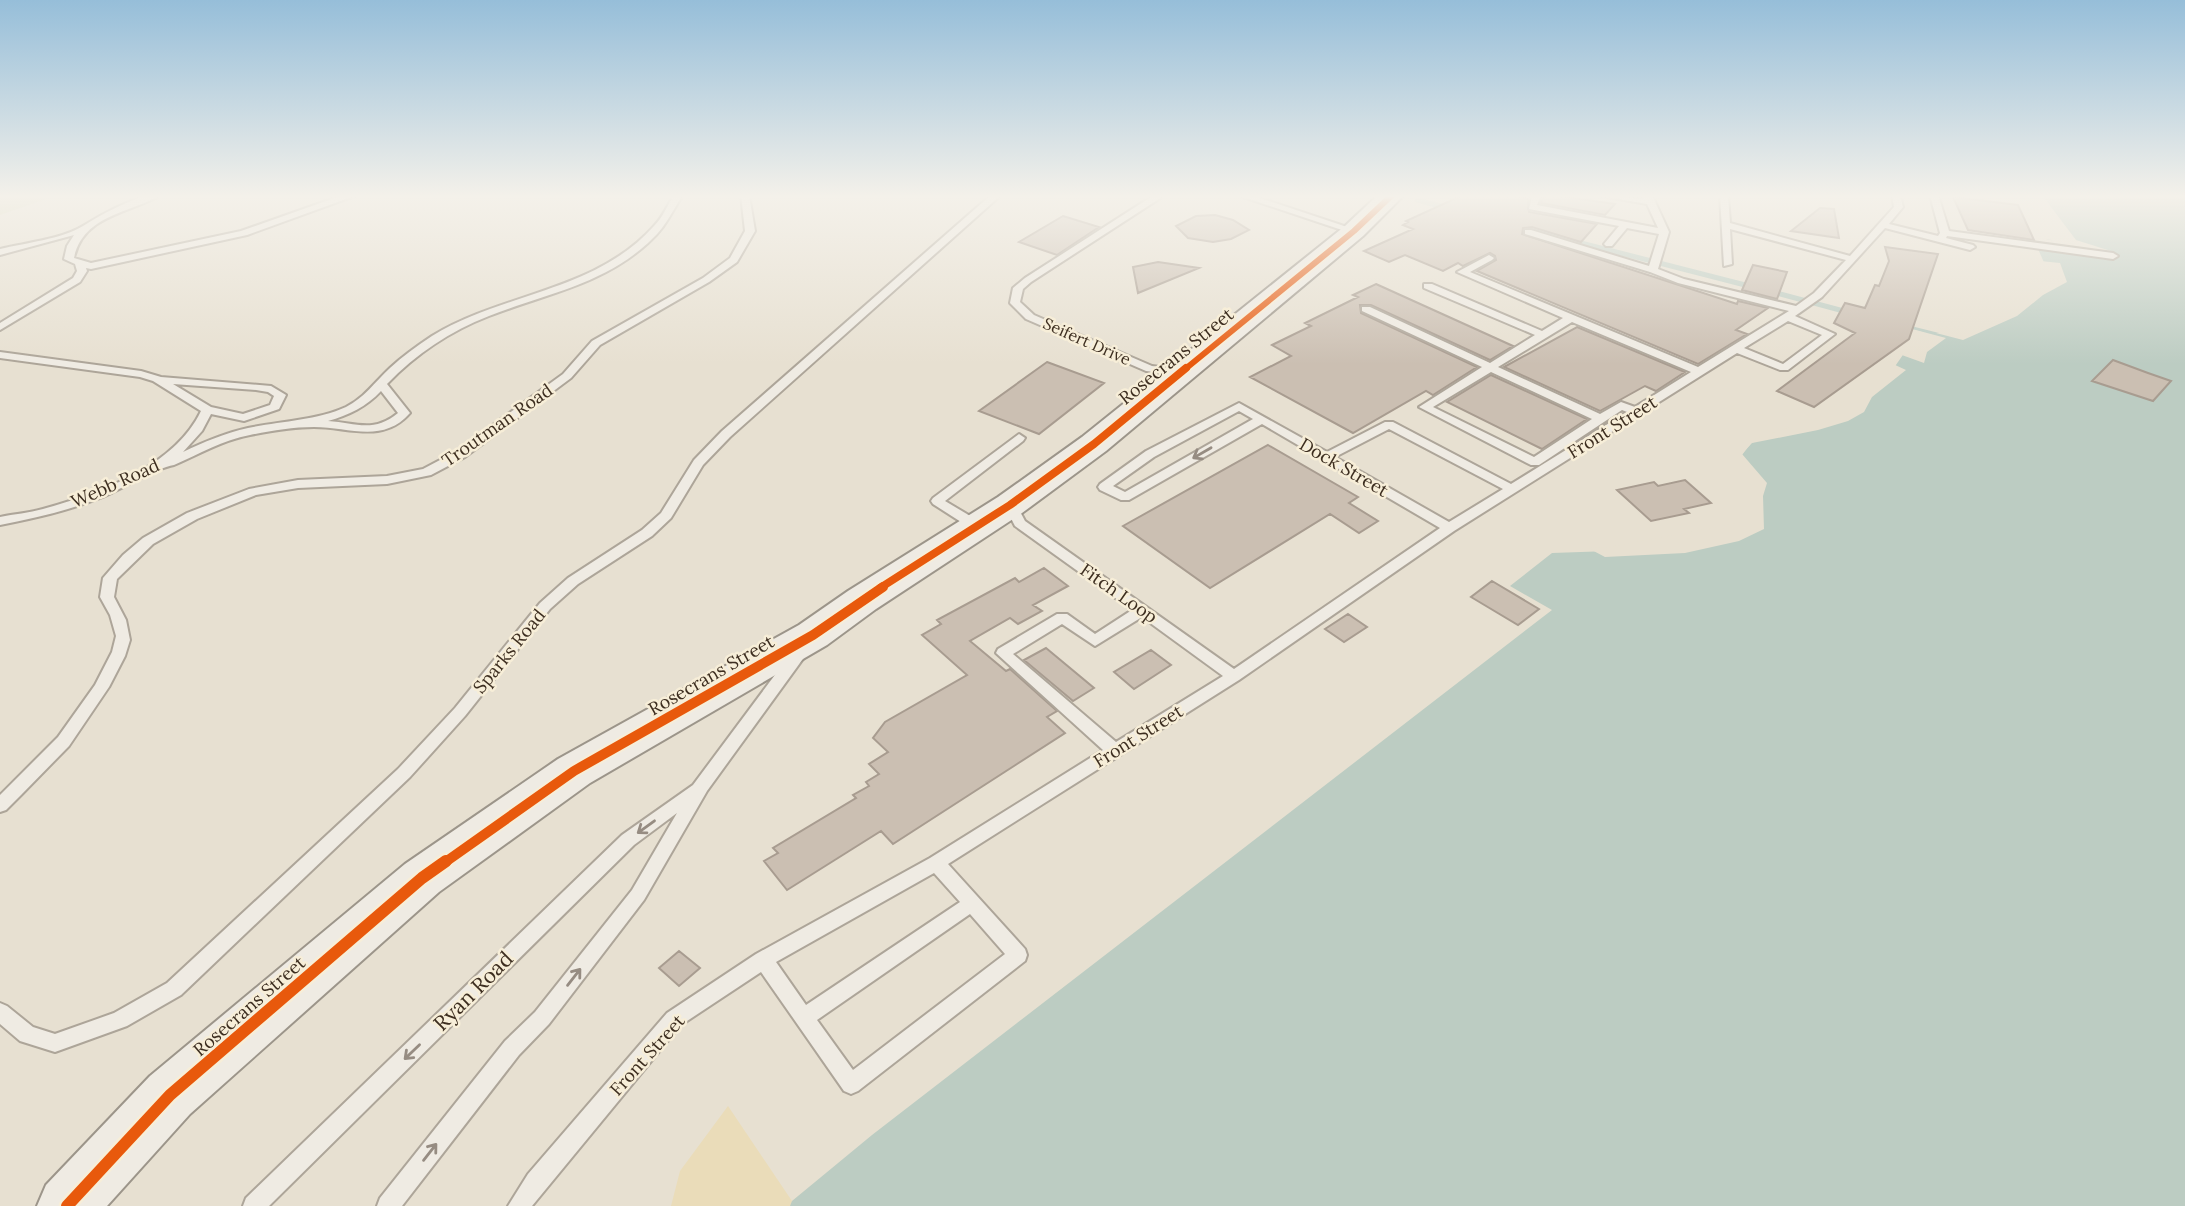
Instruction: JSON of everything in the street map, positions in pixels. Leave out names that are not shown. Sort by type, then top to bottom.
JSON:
[{"type":"street","name":"Rosecrans Street","points":[[67,1206],[170,1096],[422,878],[574,771],[813,635],[862,600],[994,516],[1094,444],[1328,251]]},
{"type":"lane","points":[[0,260],[15,251]]},
{"type":"lane","points":[[69,251],[69,259],[91,265],[157,251]]},
{"type":"lane","points":[[143,474],[231,436],[297,424],[346,411],[376,392],[398,365],[466,322],[501,308],[536,299],[597,274],[631,251]]},
{"type":"lane","name":"Troutman Road","points":[[0,806],[73,731],[103,687],[123,639],[118,615],[107,597],[110,578],[148,541],[192,516],[253,492],[298,484],[401,477],[427,472],[461,454],[567,376],[596,343],[706,280],[734,260],[739,251]]},
{"type":"lane","name":"Sparks Road","points":[[0,1012],[27,1035],[55,1043],[120,1020],[174,989],[404,773],[460,712],[545,606],[573,581],[647,533],[666,515],[698,463],[726,434],[933,251]]},
{"type":"lane","name":"Seifert Drive","points":[[1073,251],[1018,288],[1015,303],[1030,317],[1150,369],[1181,372]]},
{"type":"lane","points":[[1602,251],[1655,265],[1681,281],[1801,308],[1830,334],[1784,369],[1736,349]]},
{"type":"lane","points":[[1655,265],[1659,251]]},
{"type":"lane","points":[[1727,251],[1727,264]]},
{"type":"lane","points":[[1823,251],[1852,259]]},
{"type":"lane","name":"Front Street","points":[[519,1206],[536,1182],[674,1019],[763,960],[936,863],[1234,676],[1449,528],[1801,308],[1859,251]]},
{"type":"lane","points":[[2073,251],[2113,256]]},
{"type":"lane","points":[[1489,258],[1462,272],[1700,372]]},
{"type":"lane","points":[[0,327],[77,280],[82,271],[80,263]]},
{"type":"lane","points":[[1427,286],[1543,335]]},
{"type":"lane","points":[[1366,309],[1601,419]]},
{"type":"lane","points":[[1571,318],[1425,407],[1535,462],[1621,405],[1636,412]]},
{"type":"lane","points":[[0,355],[141,374],[157,379],[271,389],[280,395],[275,407],[244,418],[207,410],[157,379]]},
{"type":"lane","points":[[297,424],[337,425],[372,432],[394,424],[404,414],[381,384]]},
{"type":"lane","name":"Dock Street","points":[[1262,419],[1125,497],[1104,486],[1150,454],[1239,406],[1262,419],[1326,457],[1449,528]]},
{"type":"lane","name":"Webb Road","points":[[0,521],[51,511],[143,474],[170,458],[203,425],[207,410]]},
{"type":"lane","points":[[1326,457],[1389,425],[1512,489]]},
{"type":"lane","name":"Fitch Loop","points":[[1018,438],[937,501],[1020,523],[1234,676]]},
{"type":"lane","points":[[1115,751],[1003,653],[1062,617],[1095,641],[1143,611]]},
{"type":"lane","name":"Ryan Road","points":[[388,1206],[512,1048],[542,1018],[638,895],[701,786],[813,635]]},
{"type":"lane","name":"Ryan Road","points":[[254,1206],[628,840],[701,786]]},
{"type":"lane","points":[[763,960],[851,1084],[1018,955],[936,863]]},
{"type":"lane","points":[[805,1017],[972,903]]},
{"type":"sand","points":[[1068,984],[995,1206],[671,1206],[680,1171],[728,1106],[792,1201]]},
{"type":"shaded area","points":[[2039,251],[2185,251],[2185,1206],[790,1206],[792,1201],[872,1135],[1552,610],[1510,586],[1552,553],[1610,551],[1745,525],[1765,486],[1742,455],[1751,443],[1818,421],[1889,375],[1907,349],[1925,333],[1896,325],[1899,323],[1947,335],[2049,274]]},
{"type":"pier","points":[[2093,251],[2112,251],[2116,255]]},
{"type":"pier","points":[[2040,261],[2060,263],[2067,282],[2043,295],[2017,316],[1963,340],[1936,333],[1946,332],[2009,297],[2045,273]]},
{"type":"pier","points":[[1912,329],[1946,338],[1927,352],[1924,363],[1899,354],[1918,335],[1911,333]]},
{"type":"pier","points":[[1893,364],[1906,370],[1872,397],[1864,412],[1848,421],[1818,430],[1752,443],[1742,454],[1767,483],[1763,496],[1764,529],[1739,541],[1685,553],[1605,557],[1588,548],[1610,547],[1743,522],[1761,486],[1739,455],[1749,441],[1817,418],[1887,373]]},
{"type":"building","points":[[1365,251],[1575,251],[1737,304],[1738,301],[1768,308],[1736,330],[1747,334],[1698,364],[1477,271],[1496,260],[1490,253],[1463,266],[1458,263],[1443,271],[1405,255],[1389,262]]},
{"type":"building","points":[[1886,251],[1938,254],[1909,339],[1814,407],[1777,391],[1855,333],[1834,323],[1845,303],[1865,308],[1875,285],[1879,286],[1889,261]]},
{"type":"building","points":[[1158,262],[1199,268],[1138,293],[1133,267]]},
{"type":"building","points":[[1753,265],[1787,272],[1777,299],[1742,290]]},
{"type":"building","points":[[1376,284],[1513,346],[1490,360],[1371,305],[1360,305],[1361,313],[1477,367],[1433,395],[1426,391],[1353,433],[1250,377],[1291,356],[1272,345],[1311,326],[1305,323],[1358,297],[1353,295]]},
{"type":"building","points":[[1577,327],[1685,372],[1656,391],[1645,386],[1600,411],[1504,367]]},
{"type":"building","points":[[2113,360],[2171,381],[2153,401],[2092,381]]},
{"type":"building","points":[[1047,362],[1104,383],[1039,434],[979,411]]},
{"type":"building","points":[[1491,375],[1587,419],[1542,449],[1447,402]]},
{"type":"building","points":[[1268,445],[1358,497],[1349,503],[1378,521],[1359,533],[1330,514],[1210,588],[1123,526]]},
{"type":"building","points":[[1685,480],[1711,503],[1684,509],[1689,513],[1651,521],[1617,490],[1654,482],[1658,486]]},
{"type":"building","points":[[1044,568],[1068,586],[1033,605],[1042,611],[1018,624],[1010,618],[970,641],[1006,671],[1010,669],[1057,711],[1047,717],[1065,733],[893,844],[881,831],[787,890],[764,861],[778,853],[773,848],[856,798],[853,795],[869,786],[866,782],[879,774],[869,764],[888,752],[873,738],[885,722],[967,675],[922,635],[941,624],[937,620],[1015,578],[1019,582]]},
{"type":"building","points":[[1492,581],[1539,609],[1518,625],[1471,597]]},
{"type":"building","points":[[1348,614],[1367,627],[1344,642],[1325,629]]},
{"type":"building","points":[[1046,648],[1094,688],[1073,701],[1024,660]]},
{"type":"building","points":[[1151,650],[1171,665],[1134,689],[1114,672]]},
{"type":"building","points":[[679,951],[700,968],[679,986],[659,968]]},
{"type":"waterway","points":[[1614,251],[1753,287]]},
{"type":"waterway","points":[[1769,291],[1851,313]]},
{"type":"cycle path","points":[[67,1206],[170,1095],[422,878],[574,771],[813,635],[862,600],[1010,505],[1094,444],[1329,251]]}]
